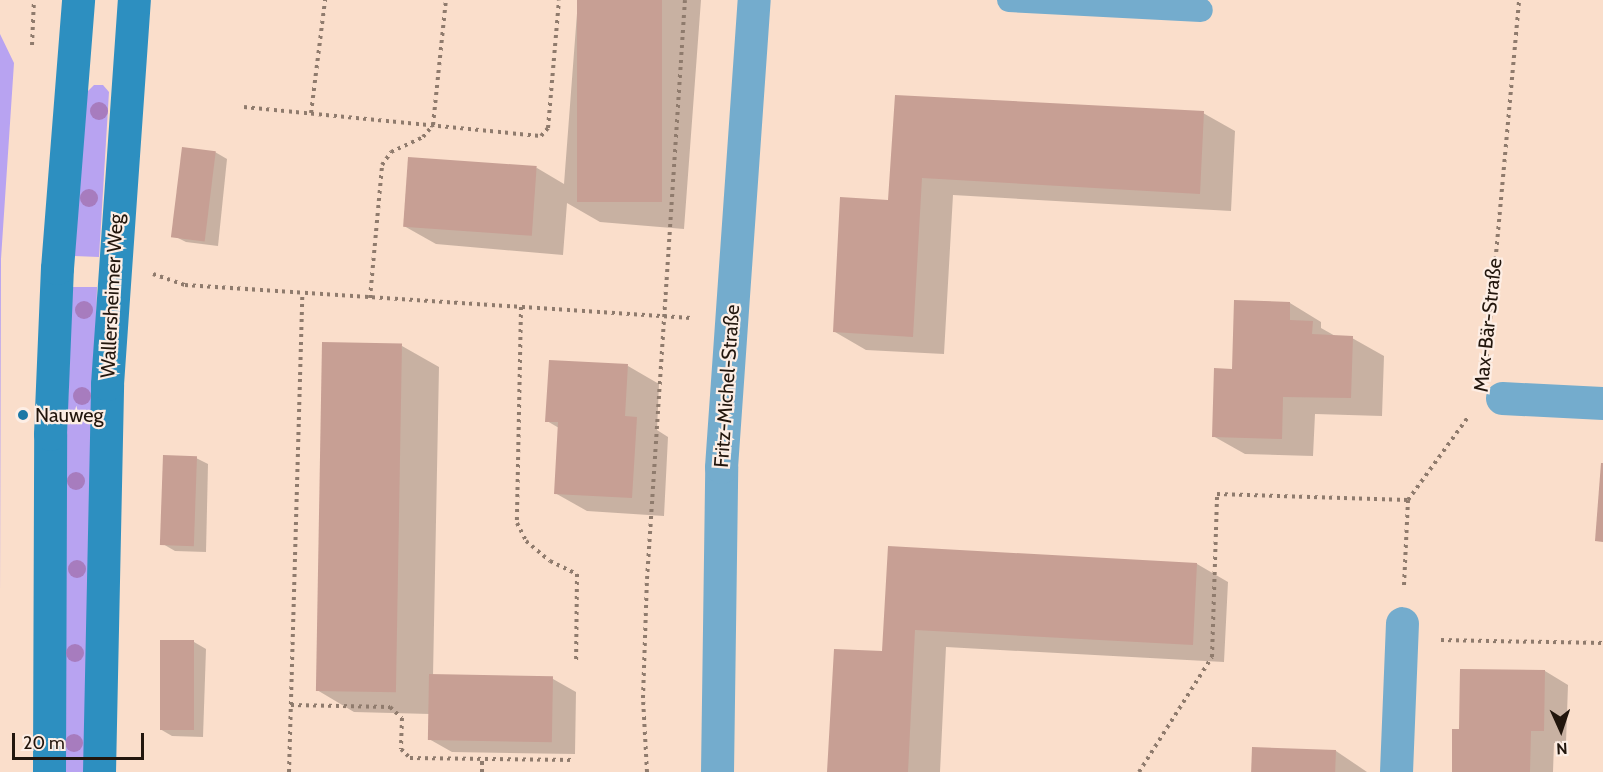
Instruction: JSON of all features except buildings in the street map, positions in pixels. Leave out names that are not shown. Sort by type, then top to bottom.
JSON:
[{"type":"street","points":[[49,772],[50,434],[57,268],[78,0]]},
{"type":"street","name":"Wallersheimer Weg","points":[[99,772],[112,269],[134,0]]},
{"type":"street","name":"Fritz-Michel-Straße","points":[[717,772],[718,528],[754,0]]},
{"type":"street","name":"Max-Bär-Straße","points":[[1493,386],[1603,403]]},
{"type":"street","points":[[1396,772],[1402,631]]},
{"type":"lane","points":[[1009,0],[1201,9]]},
{"type":"path","points":[[311,113],[325,0]]},
{"type":"path","points":[[370,298],[382,165],[391,152],[423,137],[433,124],[446,0]]},
{"type":"path","points":[[244,107],[541,136],[548,128],[559,0]]},
{"type":"path","points":[[647,772],[644,698],[647,591],[685,0]]},
{"type":"path","name":"Max-Bär-Straße","points":[[1493,386],[1519,0]]},
{"type":"path","points":[[112,269],[148,272],[185,285],[731,320]]},
{"type":"path","points":[[289,772],[302,293]]},
{"type":"path","points":[[521,307],[516,523],[526,542],[550,561],[577,574],[576,663]]},
{"type":"path","name":"Max-Bär-Straße","points":[[1408,500],[1470,415]]},
{"type":"path","points":[[1139,772],[1212,657],[1217,494],[1408,500],[1402,631],[1603,643]]},
{"type":"path","points":[[291,705],[390,707],[402,718],[401,749],[410,758],[575,760]]},
{"type":"path","points":[[482,759],[482,772]]},
{"type":"shaded area","points":[[0,34],[14,63],[1,259],[0,603]]},
{"type":"shaded area","points":[[94,85],[103,85],[109,92],[99,257],[74,256],[85,94]]},
{"type":"shaded area","points":[[72,287],[97,287],[86,772],[63,772],[62,571]]},
{"type":"place","name":"Nauweg","points":[[23,415]]}]
